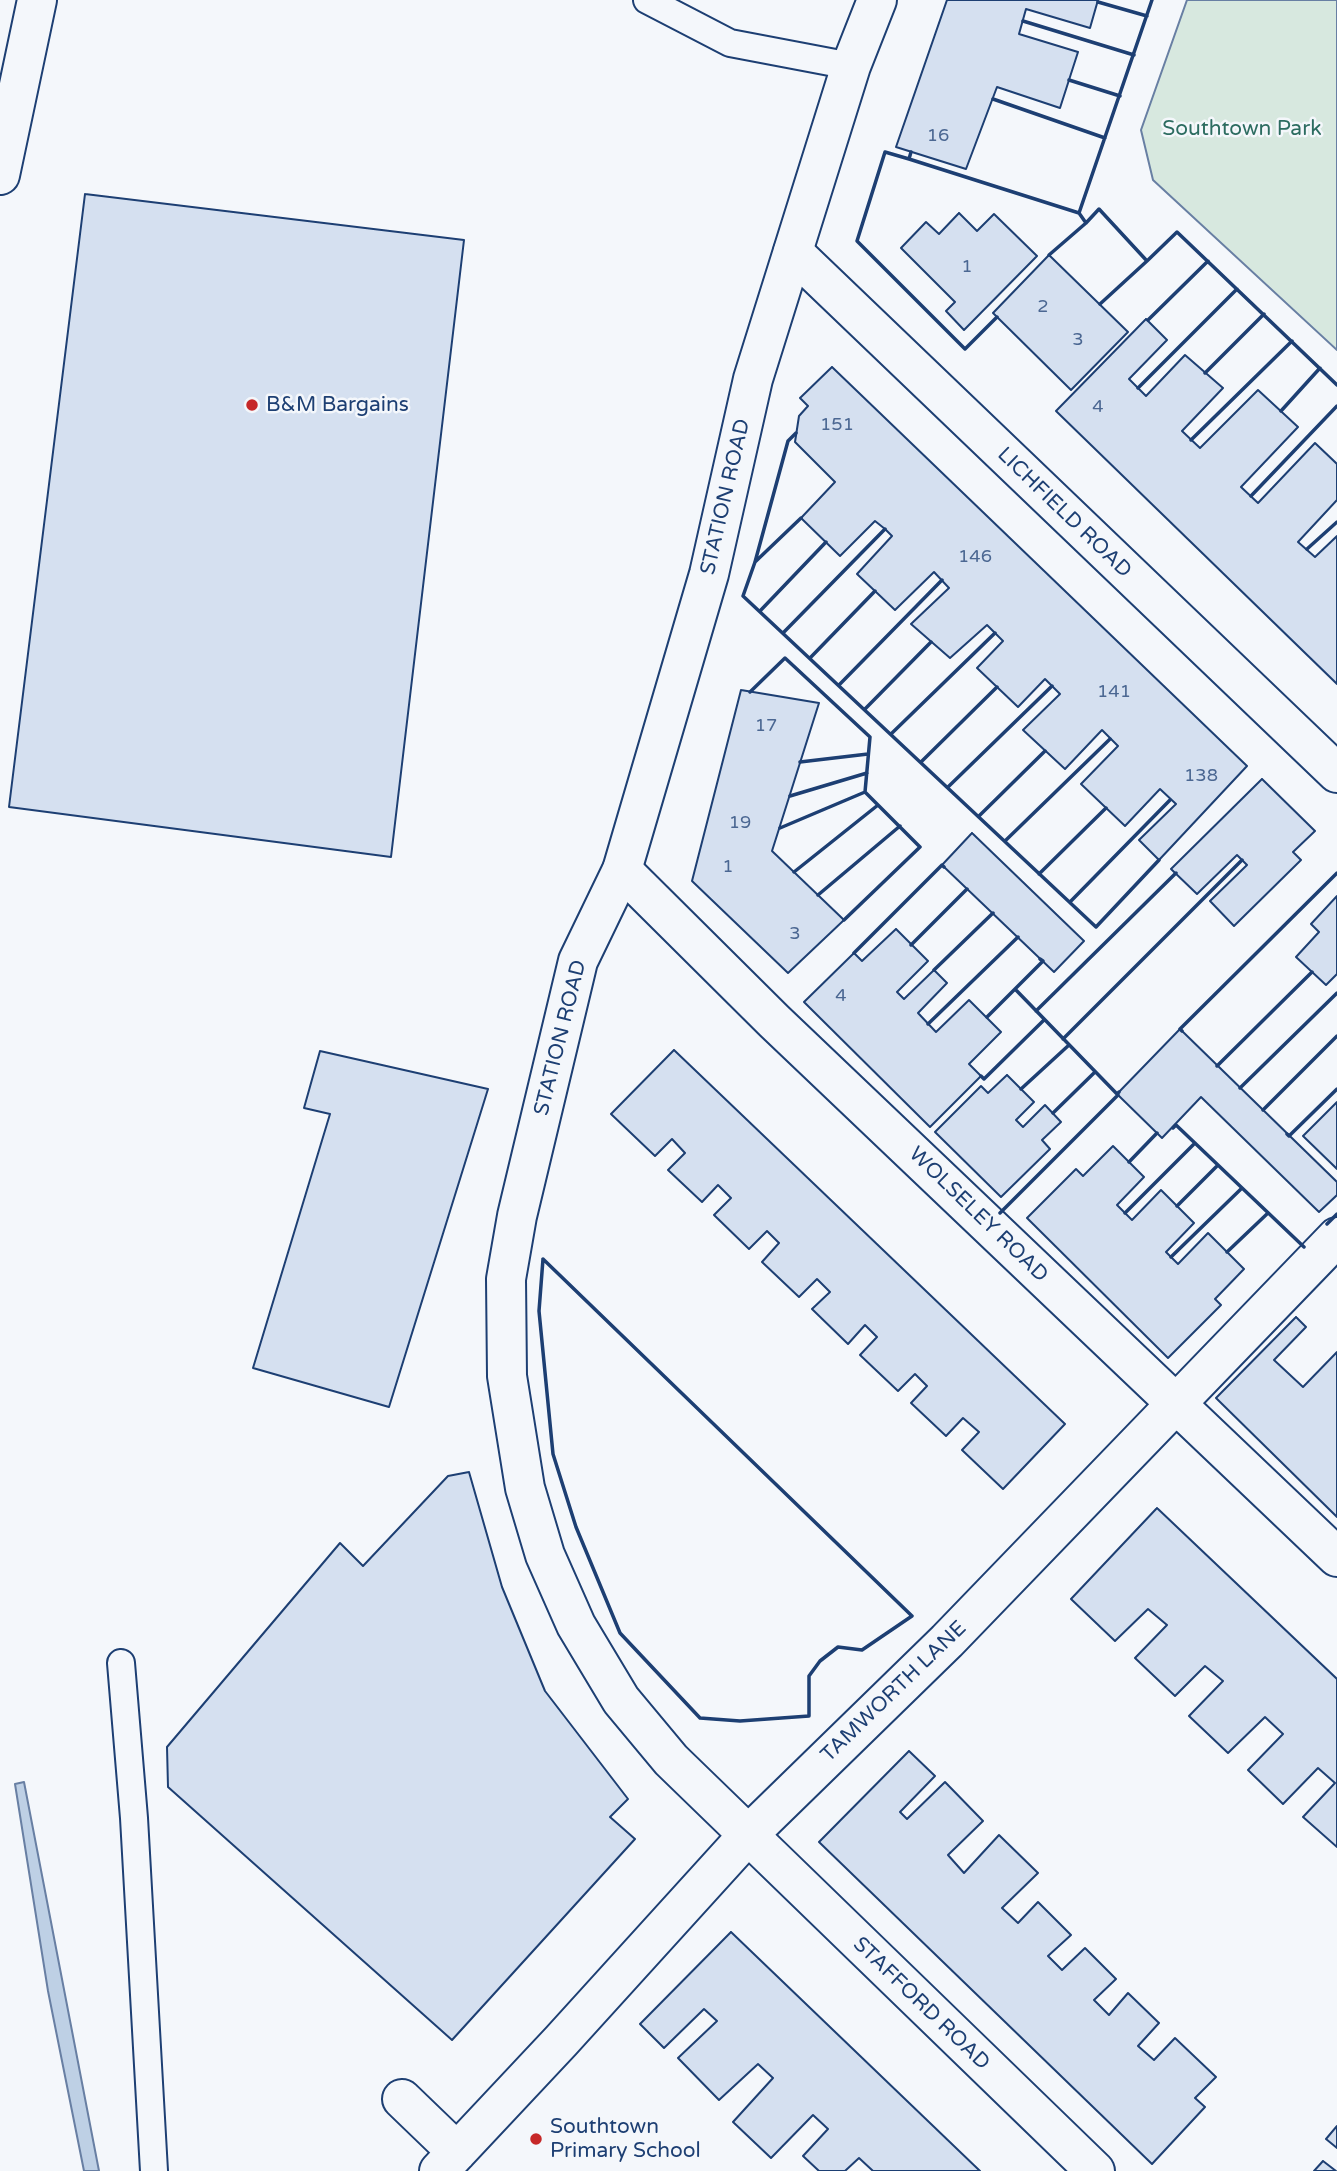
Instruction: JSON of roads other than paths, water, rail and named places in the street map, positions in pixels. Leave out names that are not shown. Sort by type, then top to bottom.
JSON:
[{"type":"street","points":[[0,174],[37,0]]},
{"type":"street","name":"STATION ROAD","points":[[748,1835],[671,1760],[621,1700],[576,1625],[545,1555],[525,1488],[507,1376],[506,1279],[517,1216],[578,961],[622,870],[709,574],[753,379],[852,66],[877,0]]},
{"type":"street","name":"LICHFIELD ROAD","points":[[793,252],[1337,773]]},
{"type":"street","name":"WOLSELEY ROAD","points":[[622,870],[774,1021],[1337,1557]]},
{"type":"street","name":"TAMWORTH LANE","points":[[402,2099],[448,2162],[748,1835],[947,1642],[1337,1237]]},
{"type":"street","name":"STAFFORD ROAD","points":[[748,1835],[1095,2171]]},
{"type":"lane","points":[[647,0],[730,43],[852,66]]},
{"type":"lane","points":[[121,1663],[134,1818],[154,2171]]},
{"type":"water","points":[[24,1782],[99,2171],[84,2171],[48,1991],[15,1784]]},
{"type":"place","name":"B&M Bargains","points":[[252,405]]},
{"type":"place","name":"Southtown Primary School","points":[[536,2139]]},
{"type":"park label","name":"Southtown Park","points":[[1242,129]]}]
